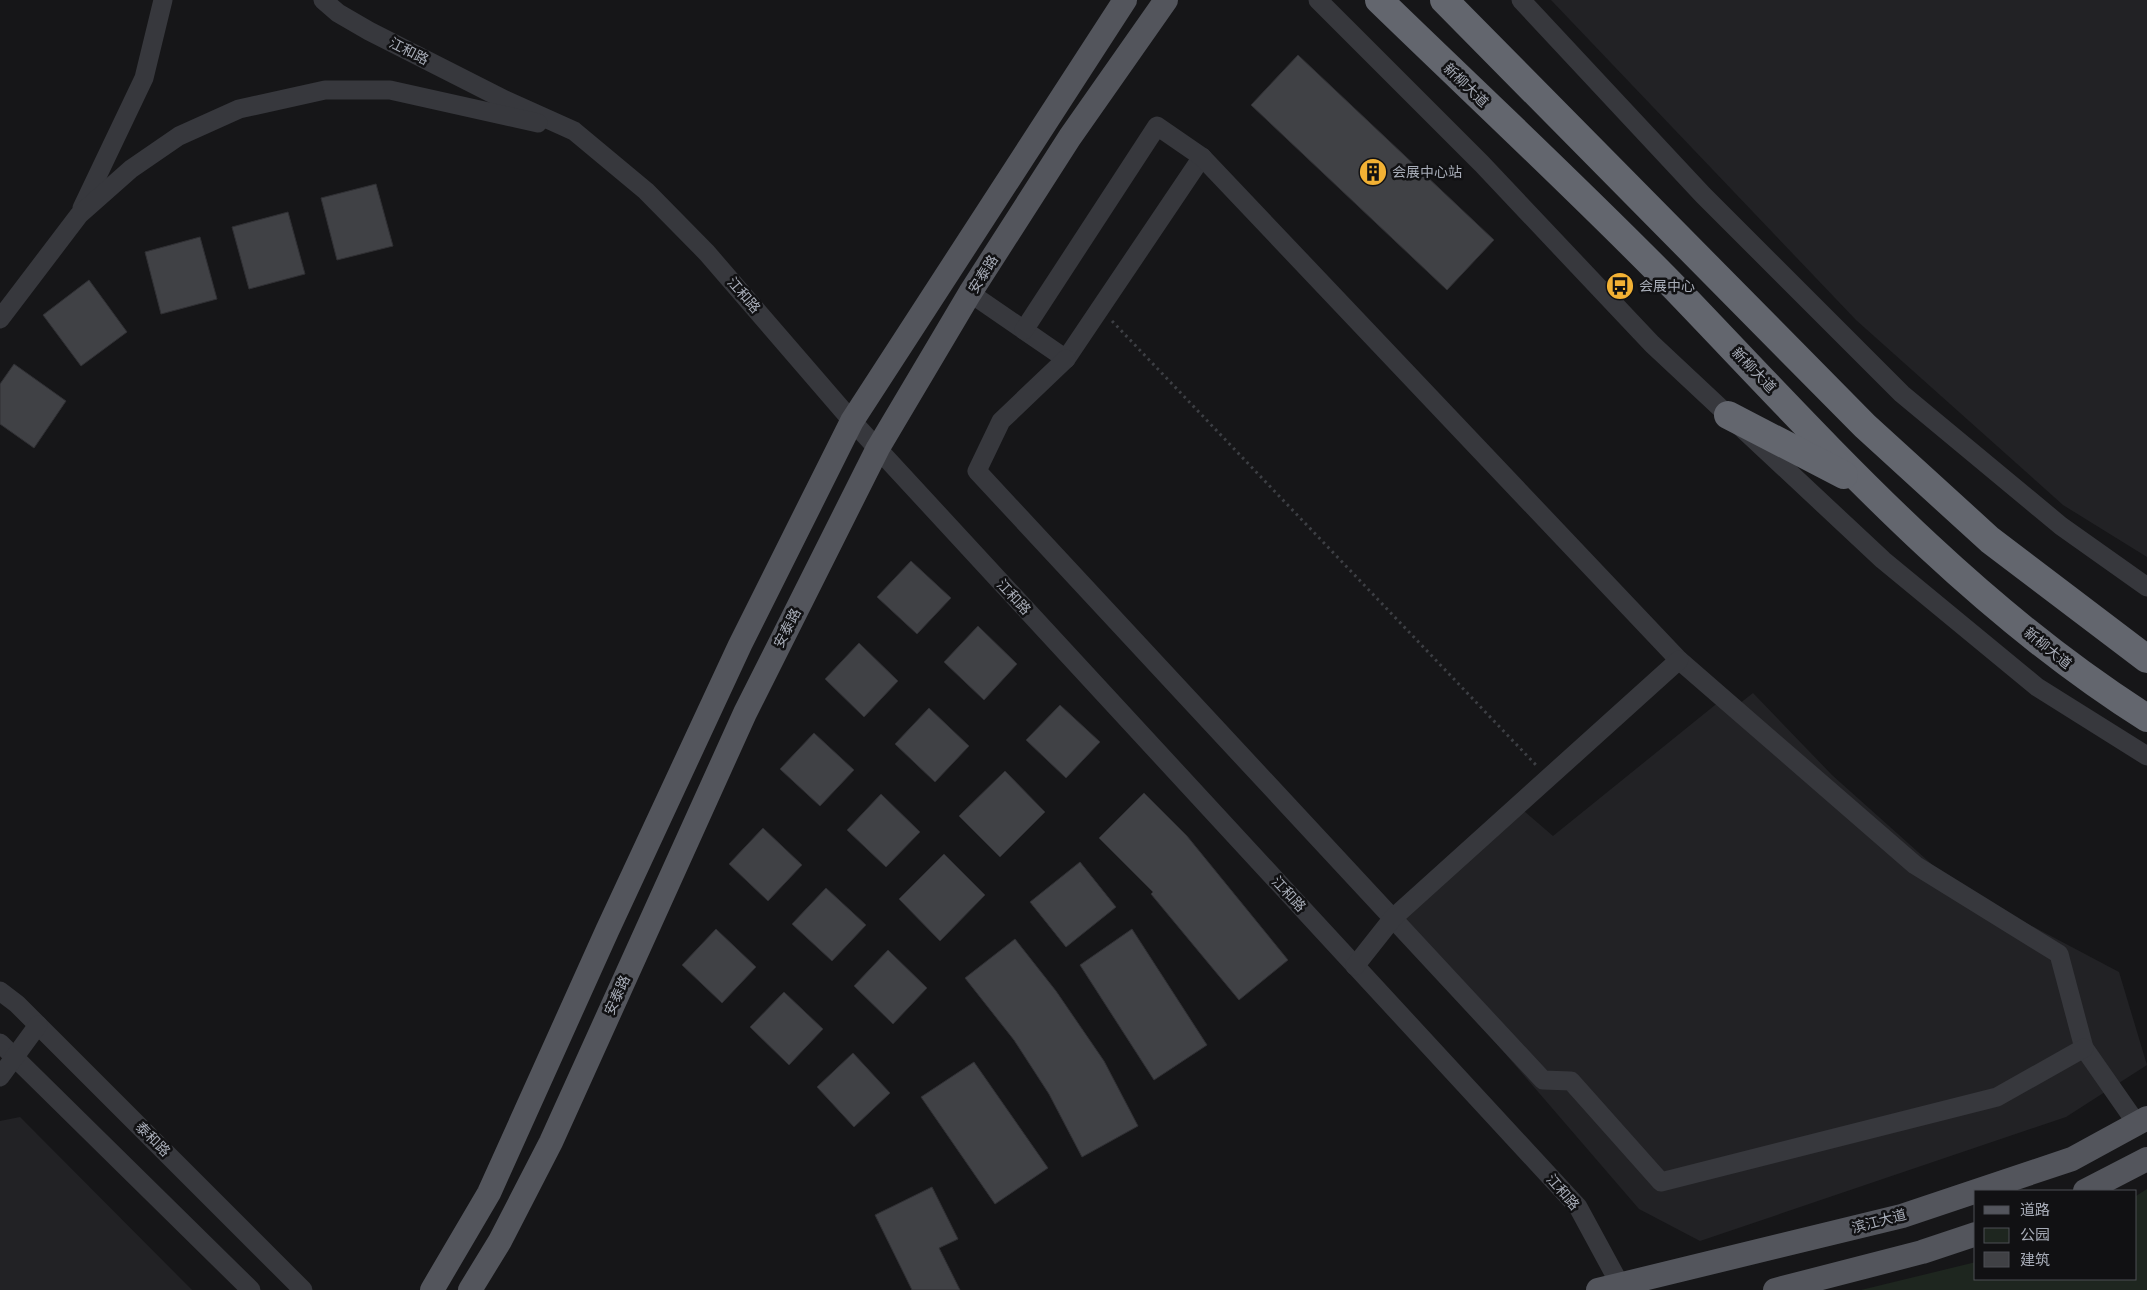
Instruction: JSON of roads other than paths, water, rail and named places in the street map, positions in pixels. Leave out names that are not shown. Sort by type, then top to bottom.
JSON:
[{"type":"highway","name":"新柳大道","points":[[1379,0],[1651,264],[1864,485],[1979,592],[2098,687],[2147,718]]},
{"type":"highway","points":[[1444,0],[1865,426],[1990,540],[2147,659]]},
{"type":"highway","points":[[1728,415],[1864,485]]},
{"type":"highway","points":[[2098,687],[2147,736]]},
{"type":"main road","points":[[432,1290],[489,1194],[607,931],[740,645],[852,421],[1125,0]]},
{"type":"main road","name":"安泰路","points":[[470,1290],[500,1241],[551,1142],[745,713],[878,448],[970,293],[1070,137],[1166,0]]},
{"type":"main road","name":"滨江大道","points":[[1980,1190],[2072,1159],[2142,1121]]},
{"type":"main road","points":[[2087,1190],[2147,1160]]},
{"type":"main road","name":"滨江大道","points":[[1598,1290],[1622,1287],[1902,1216],[1974,1192]]},
{"type":"main road","points":[[1775,1290],[1922,1252],[1974,1235]]},
{"type":"street","points":[[79,216],[144,78],[163,0]]},
{"type":"street","name":"江和路","points":[[323,0],[338,14],[377,35],[505,100],[574,131],[646,191],[707,253],[852,421],[1578,1207],[1622,1287]]},
{"type":"street","points":[[1318,0],[1482,164],[1652,344],[1883,560],[2037,687],[2147,756]]},
{"type":"street","points":[[1521,0],[1703,195],[1902,394],[2061,526],[2147,587]]},
{"type":"street","points":[[0,319],[79,216],[131,169],[179,136],[239,108],[325,90],[390,90],[574,131]]},
{"type":"street","points":[[1024,330],[1157,126],[1202,157],[1679,660],[1915,865],[2059,954],[2084,1048],[2142,1121]]},
{"type":"street","points":[[1202,157],[1066,359],[1001,421],[977,470],[1543,1080],[1571,1081],[1661,1182],[1997,1098],[2084,1048]]},
{"type":"street","points":[[970,293],[1066,359]]},
{"type":"street","points":[[1356,966],[1392,918],[1679,660]]},
{"type":"street","name":"泰和路","points":[[0,991],[38,1025],[303,1290]]},
{"type":"street","points":[[0,1077],[38,1025]]},
{"type":"street","points":[[0,1043],[251,1290]]},
{"type":"place","name":"会展中心站","points":[[1373,172]]},
{"type":"place","name":"会展中心","points":[[1620,286]]}]
